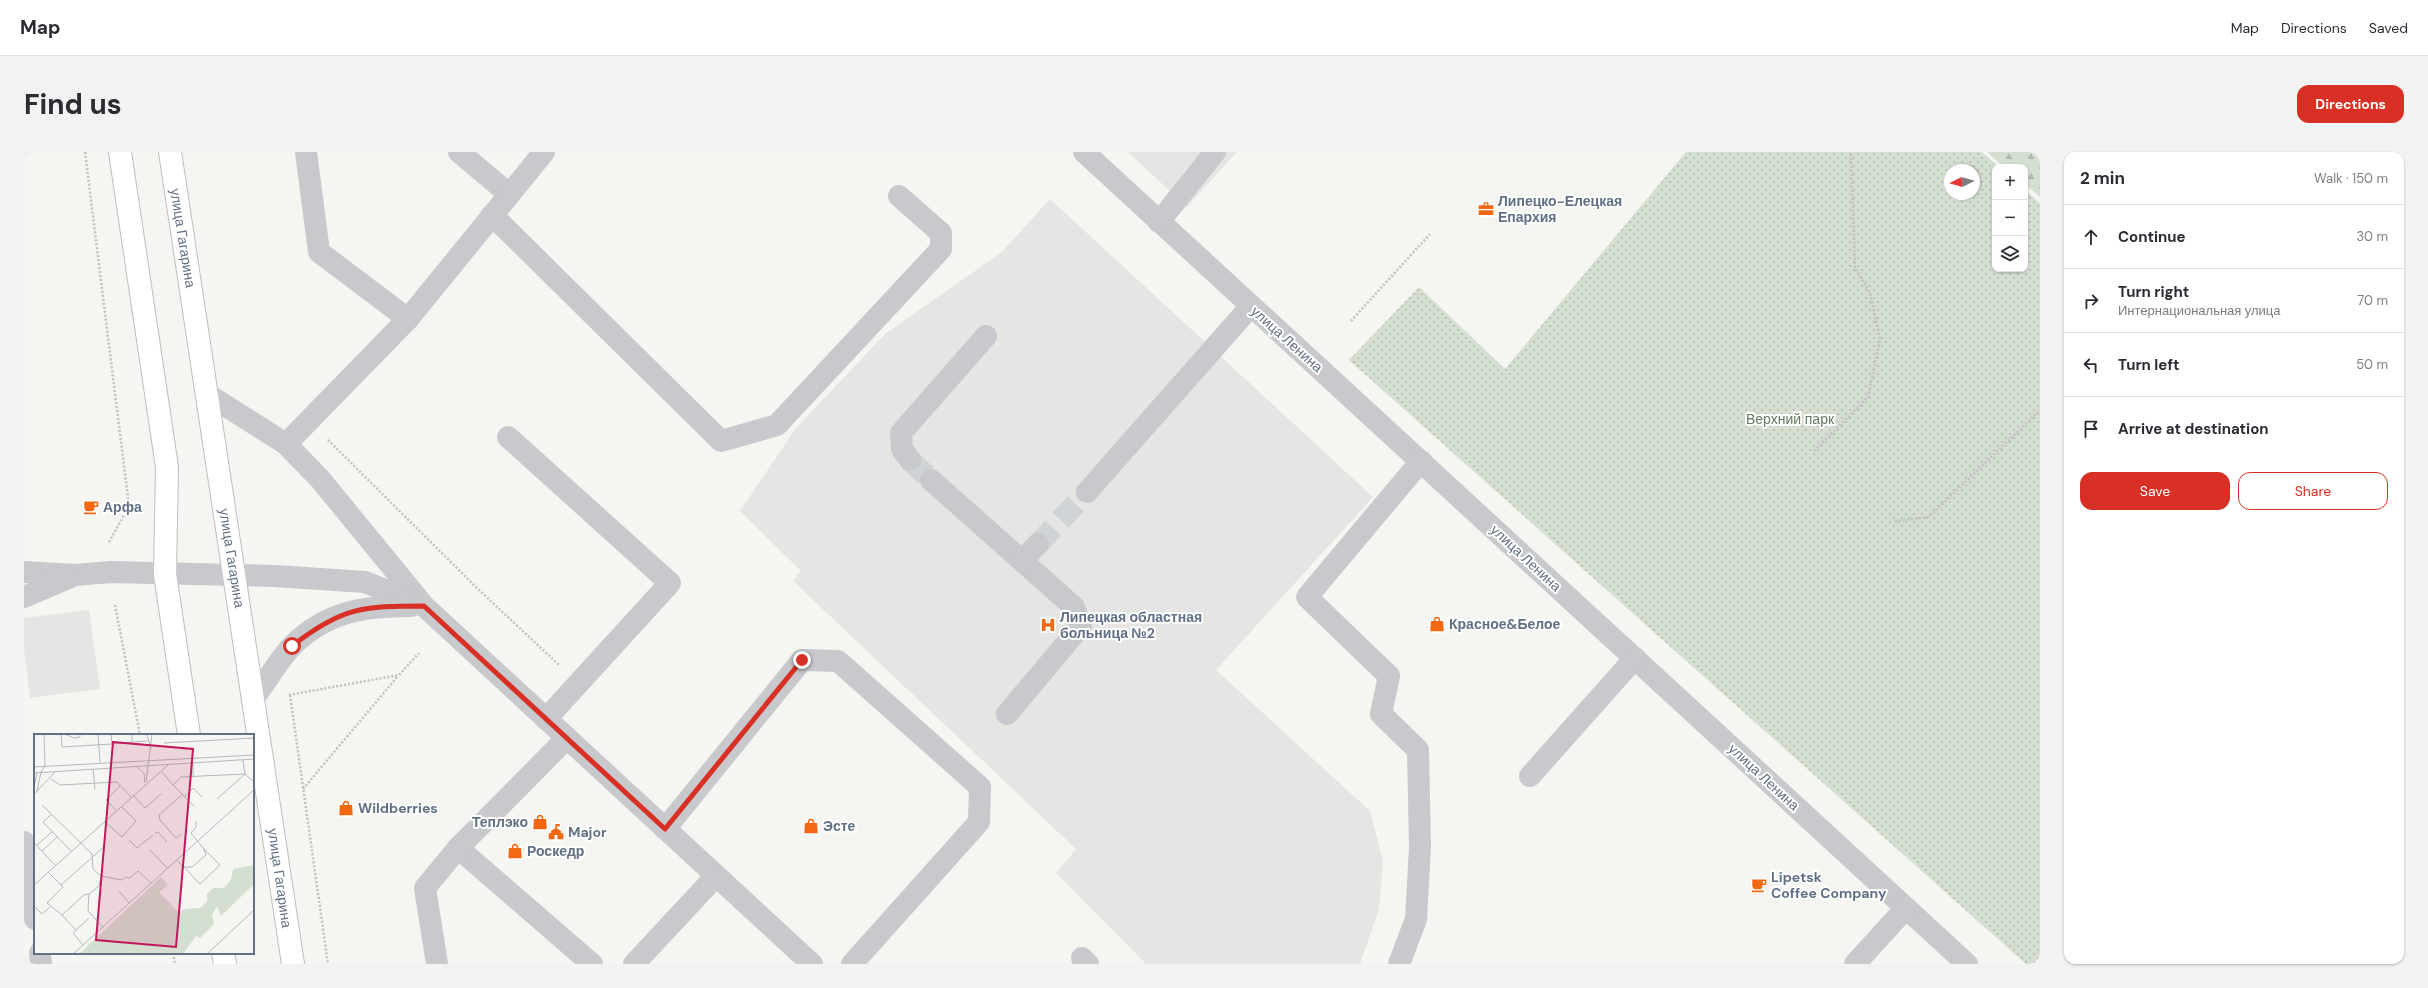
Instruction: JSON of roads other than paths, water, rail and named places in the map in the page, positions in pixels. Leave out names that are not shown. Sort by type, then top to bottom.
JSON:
[{"type":"main road","points":[[120,152],[167,467],[165,574],[189,734]]},
{"type":"main road","name":"улица Гагарина","points":[[170,152],[236,576],[293,964]]},
{"type":"main road","points":[[223,954],[225,964]]},
{"type":"street","points":[[306,152],[319,252],[408,319]]},
{"type":"street","points":[[460,152],[509,194]]},
{"type":"street","points":[[286,444],[408,319],[544,152]]},
{"type":"street","name":"улица Ленина","points":[[1084,152],[1968,964]]},
{"type":"street","points":[[1159,222],[1215,152]]},
{"type":"street","points":[[492,215],[722,441],[777,425],[941,249],[941,233],[898,196]]},
{"type":"street","points":[[1087,492],[1251,306]]},
{"type":"street","points":[[910,460],[902,449],[901,433],[986,336]]},
{"type":"street","points":[[207,394],[286,444],[320,479],[424,606],[812,964]]},
{"type":"street","points":[[508,437],[670,583],[546,719]]},
{"type":"street","points":[[1398,964],[1416,918],[1420,846],[1418,750],[1381,714],[1389,676],[1307,598],[1420,461]]},
{"type":"street","points":[[931,480],[1074,607],[1081,626],[1007,714]]},
{"type":"street","points":[[1022,561],[1038,544]]},
{"type":"street","points":[[24,572],[75,575],[111,572],[365,582],[424,606]]},
{"type":"street","points":[[24,597],[75,575]]},
{"type":"street","points":[[254,698],[292,646],[313,630],[344,612],[376,606],[424,606]]},
{"type":"street","points":[[1530,776],[1635,658]]},
{"type":"street","points":[[665,829],[802,660],[838,661],[980,787],[979,822],[852,964]]},
{"type":"street","points":[[437,964],[425,888],[458,848],[567,738]]},
{"type":"street","points":[[24,842],[34,912]]},
{"type":"street","points":[[458,848],[592,964]]},
{"type":"street","points":[[634,964],[716,876]]},
{"type":"street","points":[[1855,964],[1906,908]]},
{"type":"street","points":[[40,954],[41,964]]},
{"type":"tunnel","points":[[910,460],[931,480]]},
{"type":"tunnel","points":[[1038,544],[1087,492]]},
{"type":"place","name":"Липецко-Елецкая Епархия","points":[[1486,209]]},
{"type":"place","name":"Арфа","points":[[91,507]]},
{"type":"place","name":"Красное&Белое","points":[[1437,624]]},
{"type":"place","name":"Липецкая областная больница №2","points":[[1048,625]]},
{"type":"place","name":"Wildberries","points":[[346,808]]},
{"type":"place","name":"Теплэко","points":[[540,822]]},
{"type":"place","name":"Эсте","points":[[811,826]]},
{"type":"place","name":"Major","points":[[556,832]]},
{"type":"place","name":"Роскедр","points":[[515,851]]},
{"type":"place","name":"Lipetsk Coffee Company","points":[[1759,885]]},
{"type":"park label","name":"Верхний парк","points":[[1790,419]]}]
